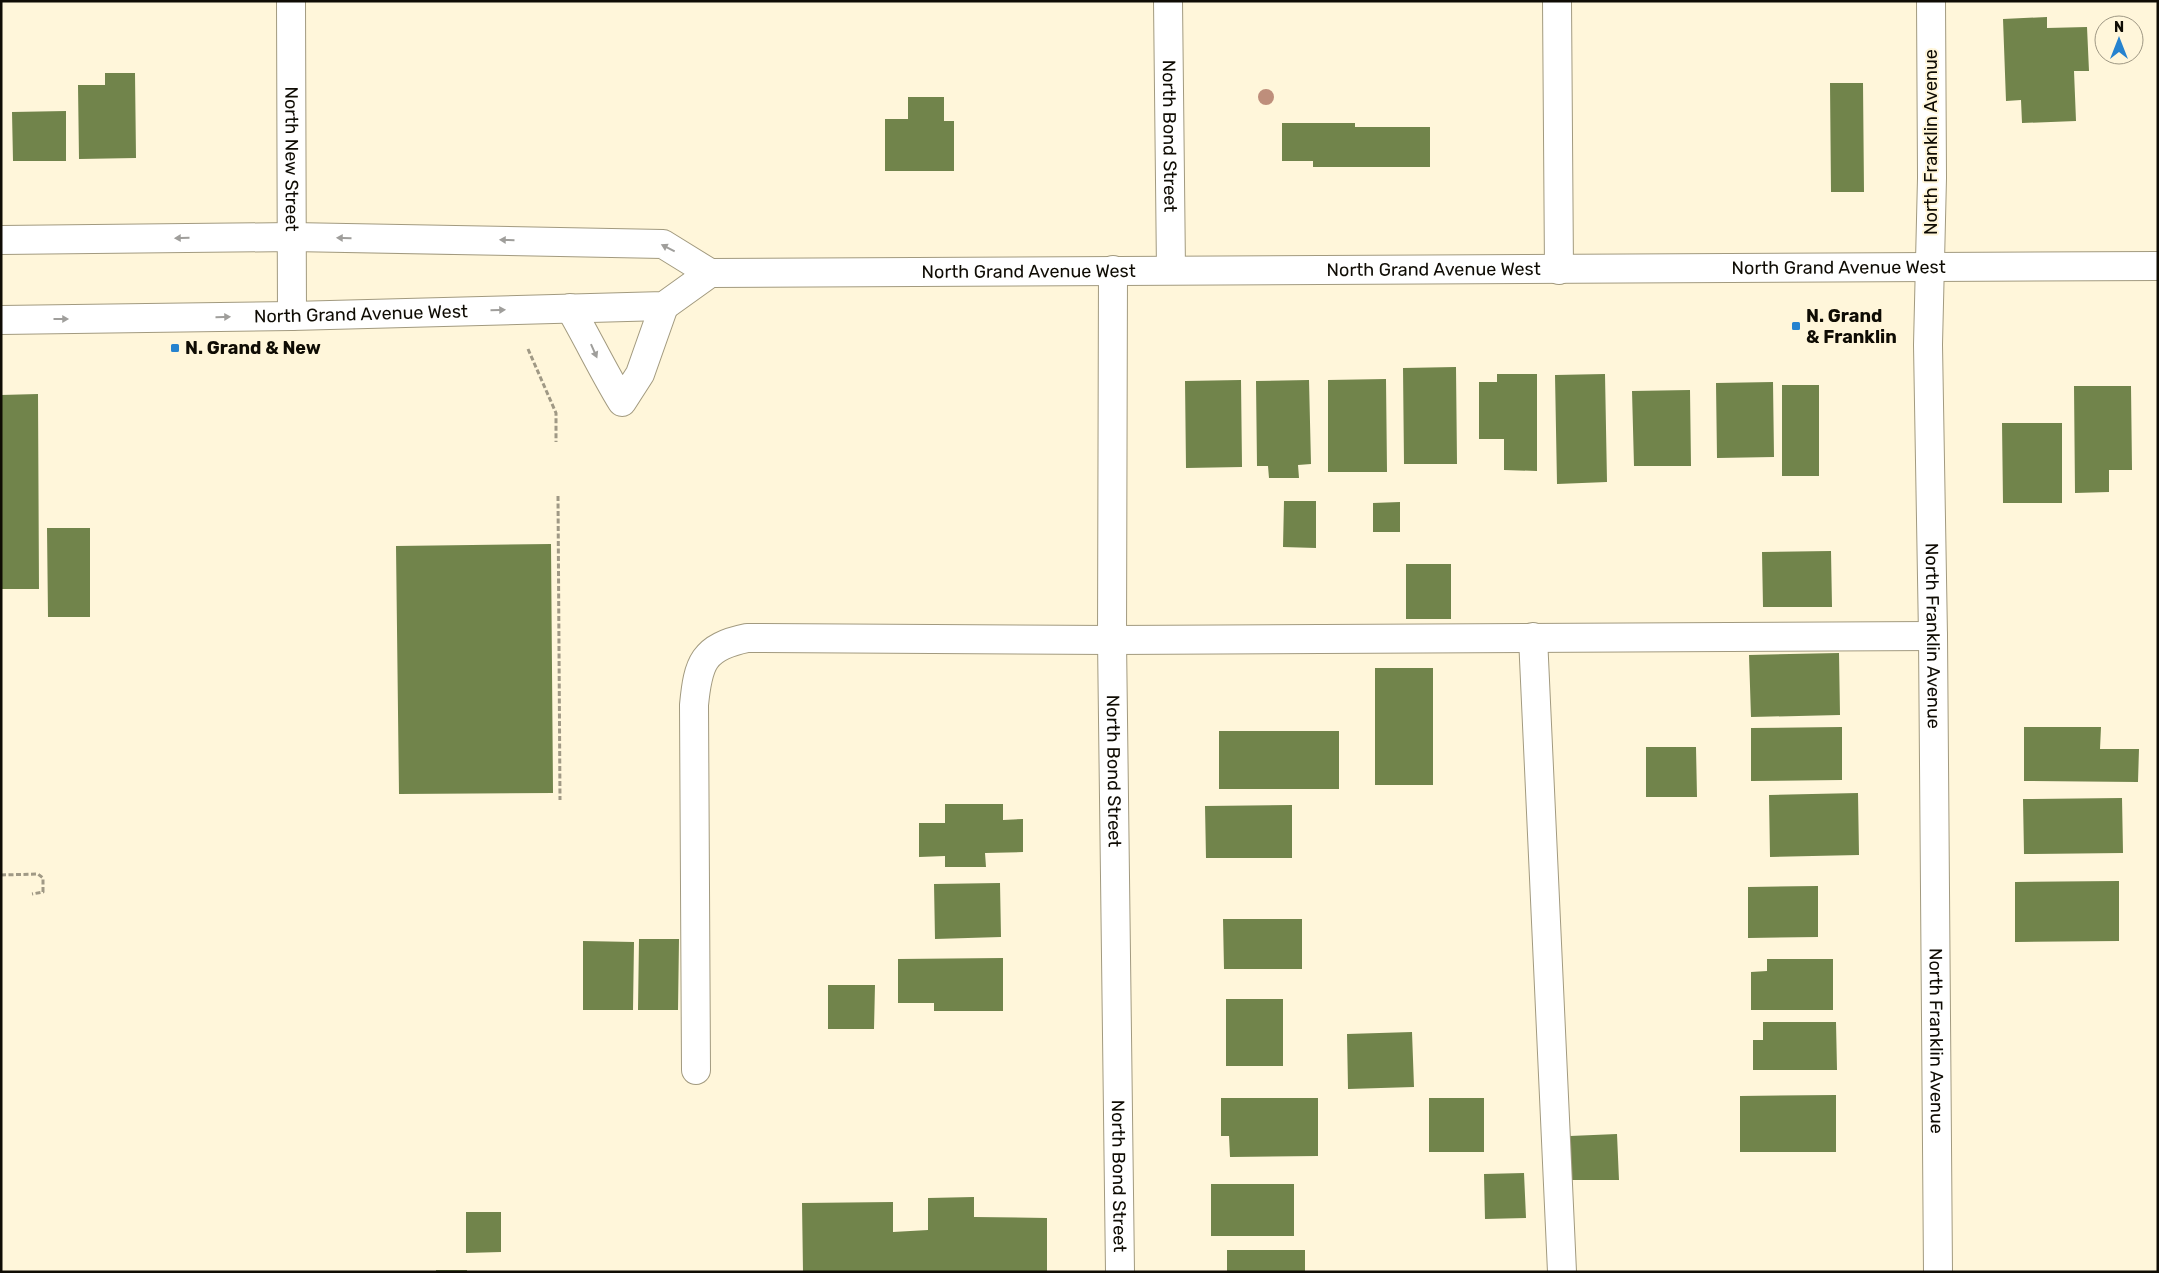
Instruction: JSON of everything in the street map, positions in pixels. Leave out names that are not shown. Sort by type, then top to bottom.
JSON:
[{"type":"street","name":"North New Street","points":[[291,1],[292,316]]},
{"type":"street","name":"North Bond Street","points":[[1168,1],[1171,270]]},
{"type":"street","points":[[1557,1],[1559,270]]},
{"type":"street","name":"North Franklin Avenue","points":[[1931,1],[1932,178],[1928,345],[1933,636],[1938,1272]]},
{"type":"street","points":[[1,240],[292,237],[663,244],[710,273],[664,306],[640,374],[622,402],[604,374],[590,343],[570,308]]},
{"type":"street","name":"North Grand Avenue West","points":[[710,273],[2158,266]]},
{"type":"street","name":"North Bond Street","points":[[1113,270],[1112,640],[1120,1272]]},
{"type":"street","name":"North Grand Avenue West","points":[[1,320],[292,316],[664,306]]},
{"type":"street","points":[[1533,636],[1562,1272]]},
{"type":"street","points":[[696,1070],[694,705],[696,681],[702,664],[711,650],[727,642],[747,638],[1112,640],[1533,636],[1933,636]]},
{"type":"path","points":[[528,349],[556,413],[556,442]]},
{"type":"path","points":[[558,496],[560,800]]},
{"type":"path","points":[[1,874],[38,874],[42,878],[42,892],[32,894]]},
{"type":"building","points":[[2047,17],[2047,28],[2087,27],[2089,71],[2074,71],[2076,121],[2022,123],[2021,100],[2006,101],[2003,19]]},
{"type":"building","points":[[105,73],[135,73],[136,158],[79,159],[78,85],[105,85]]},
{"type":"building","points":[[1830,83],[1863,83],[1864,192],[1831,192]]},
{"type":"building","points":[[908,97],[944,97],[944,121],[954,121],[954,171],[885,171],[885,119],[908,119]]},
{"type":"building","points":[[66,111],[66,161],[13,161],[12,112]]},
{"type":"building","points":[[1282,123],[1355,123],[1355,127],[1430,127],[1430,167],[1313,167],[1313,161],[1282,161]]},
{"type":"building","points":[[1456,367],[1457,464],[1404,464],[1403,368]]},
{"type":"building","points":[[1497,374],[1537,374],[1537,471],[1504,470],[1504,439],[1479,439],[1479,382],[1497,382]]},
{"type":"building","points":[[1605,374],[1607,482],[1557,484],[1555,375]]},
{"type":"building","points":[[1386,379],[1387,472],[1328,472],[1328,380]]},
{"type":"building","points":[[1241,380],[1242,467],[1186,468],[1185,381]]},
{"type":"building","points":[[1309,380],[1311,464],[1298,465],[1299,478],[1269,478],[1268,466],[1257,466],[1256,381]]},
{"type":"building","points":[[1773,382],[1774,457],[1717,458],[1716,383]]},
{"type":"building","points":[[1782,385],[1819,385],[1819,476],[1782,476]]},
{"type":"building","points":[[2074,386],[2131,386],[2132,470],[2109,470],[2109,492],[2075,493]]},
{"type":"building","points":[[1690,390],[1691,466],[1634,466],[1632,391]]},
{"type":"building","points":[[38,394],[39,589],[1,589],[1,395]]},
{"type":"building","points":[[2002,423],[2062,423],[2062,503],[2003,503]]},
{"type":"building","points":[[1284,501],[1316,501],[1316,548],[1283,547]]},
{"type":"building","points":[[1400,502],[1400,532],[1373,532],[1373,503]]},
{"type":"building","points":[[47,528],[90,528],[90,617],[48,617]]},
{"type":"building","points":[[551,544],[553,793],[399,794],[396,546]]},
{"type":"building","points":[[1831,551],[1832,607],[1763,607],[1762,552]]},
{"type":"building","points":[[1406,564],[1451,564],[1451,619],[1406,619]]},
{"type":"building","points":[[1839,653],[1840,715],[1751,717],[1749,655]]},
{"type":"building","points":[[1375,668],[1433,668],[1433,785],[1375,785]]},
{"type":"building","points":[[1842,727],[1842,780],[1751,781],[1751,728]]},
{"type":"building","points":[[2024,727],[2101,727],[2100,749],[2139,749],[2138,782],[2024,781]]},
{"type":"building","points":[[1219,731],[1339,731],[1339,789],[1219,789]]},
{"type":"building","points":[[1646,747],[1696,747],[1697,797],[1646,797]]},
{"type":"building","points":[[1858,793],[1859,855],[1770,857],[1769,795]]},
{"type":"building","points":[[2122,798],[2123,853],[2024,854],[2023,799]]},
{"type":"building","points":[[945,804],[1003,804],[1003,820],[1023,819],[1023,852],[985,853],[986,867],[945,867],[945,856],[919,857],[919,823],[945,823]]},
{"type":"building","points":[[1292,805],[1292,858],[1206,858],[1205,806]]},
{"type":"building","points":[[2119,881],[2119,941],[2015,942],[2015,882]]},
{"type":"building","points":[[1000,883],[1001,937],[935,939],[934,884]]},
{"type":"building","points":[[1818,886],[1818,937],[1748,938],[1748,887]]},
{"type":"building","points":[[1223,919],[1302,919],[1302,969],[1224,969]]},
{"type":"building","points":[[639,939],[679,939],[678,1010],[638,1010]]},
{"type":"building","points":[[583,941],[634,942],[633,1010],[583,1010]]},
{"type":"building","points":[[1003,958],[1003,1011],[934,1011],[934,1003],[898,1003],[898,959]]},
{"type":"building","points":[[1767,959],[1833,959],[1833,1010],[1751,1010],[1751,972],[1767,971]]},
{"type":"building","points":[[828,985],[875,985],[874,1029],[828,1029]]},
{"type":"building","points":[[1226,999],[1283,999],[1283,1066],[1226,1066]]},
{"type":"building","points":[[1763,1022],[1836,1022],[1837,1070],[1753,1070],[1753,1040],[1763,1040]]},
{"type":"building","points":[[1412,1032],[1414,1087],[1348,1089],[1347,1034]]},
{"type":"building","points":[[1836,1095],[1836,1152],[1740,1152],[1740,1096]]},
{"type":"building","points":[[1221,1098],[1318,1098],[1318,1156],[1230,1157],[1229,1136],[1221,1136]]},
{"type":"building","points":[[1429,1098],[1484,1098],[1484,1152],[1429,1152]]},
{"type":"building","points":[[1617,1134],[1619,1180],[1571,1180],[1570,1136]]},
{"type":"building","points":[[1524,1173],[1526,1218],[1485,1219],[1484,1174]]},
{"type":"building","points":[[1211,1184],[1294,1184],[1294,1236],[1211,1236]]},
{"type":"building","points":[[974,1197],[974,1217],[1047,1218],[1047,1272],[803,1272],[802,1203],[893,1202],[893,1232],[928,1230],[928,1198]]},
{"type":"building","points":[[466,1212],[501,1212],[501,1252],[466,1253]]},
{"type":"building","points":[[1227,1250],[1305,1250],[1305,1272],[1227,1272]]},
{"type":"building","points":[[436,1270],[467,1270],[467,1272],[436,1272]]},
{"type":"place","name":"N. Grand & Franklin","points":[[1796,326]]},
{"type":"place","name":"N. Grand & New","points":[[175,348]]}]
